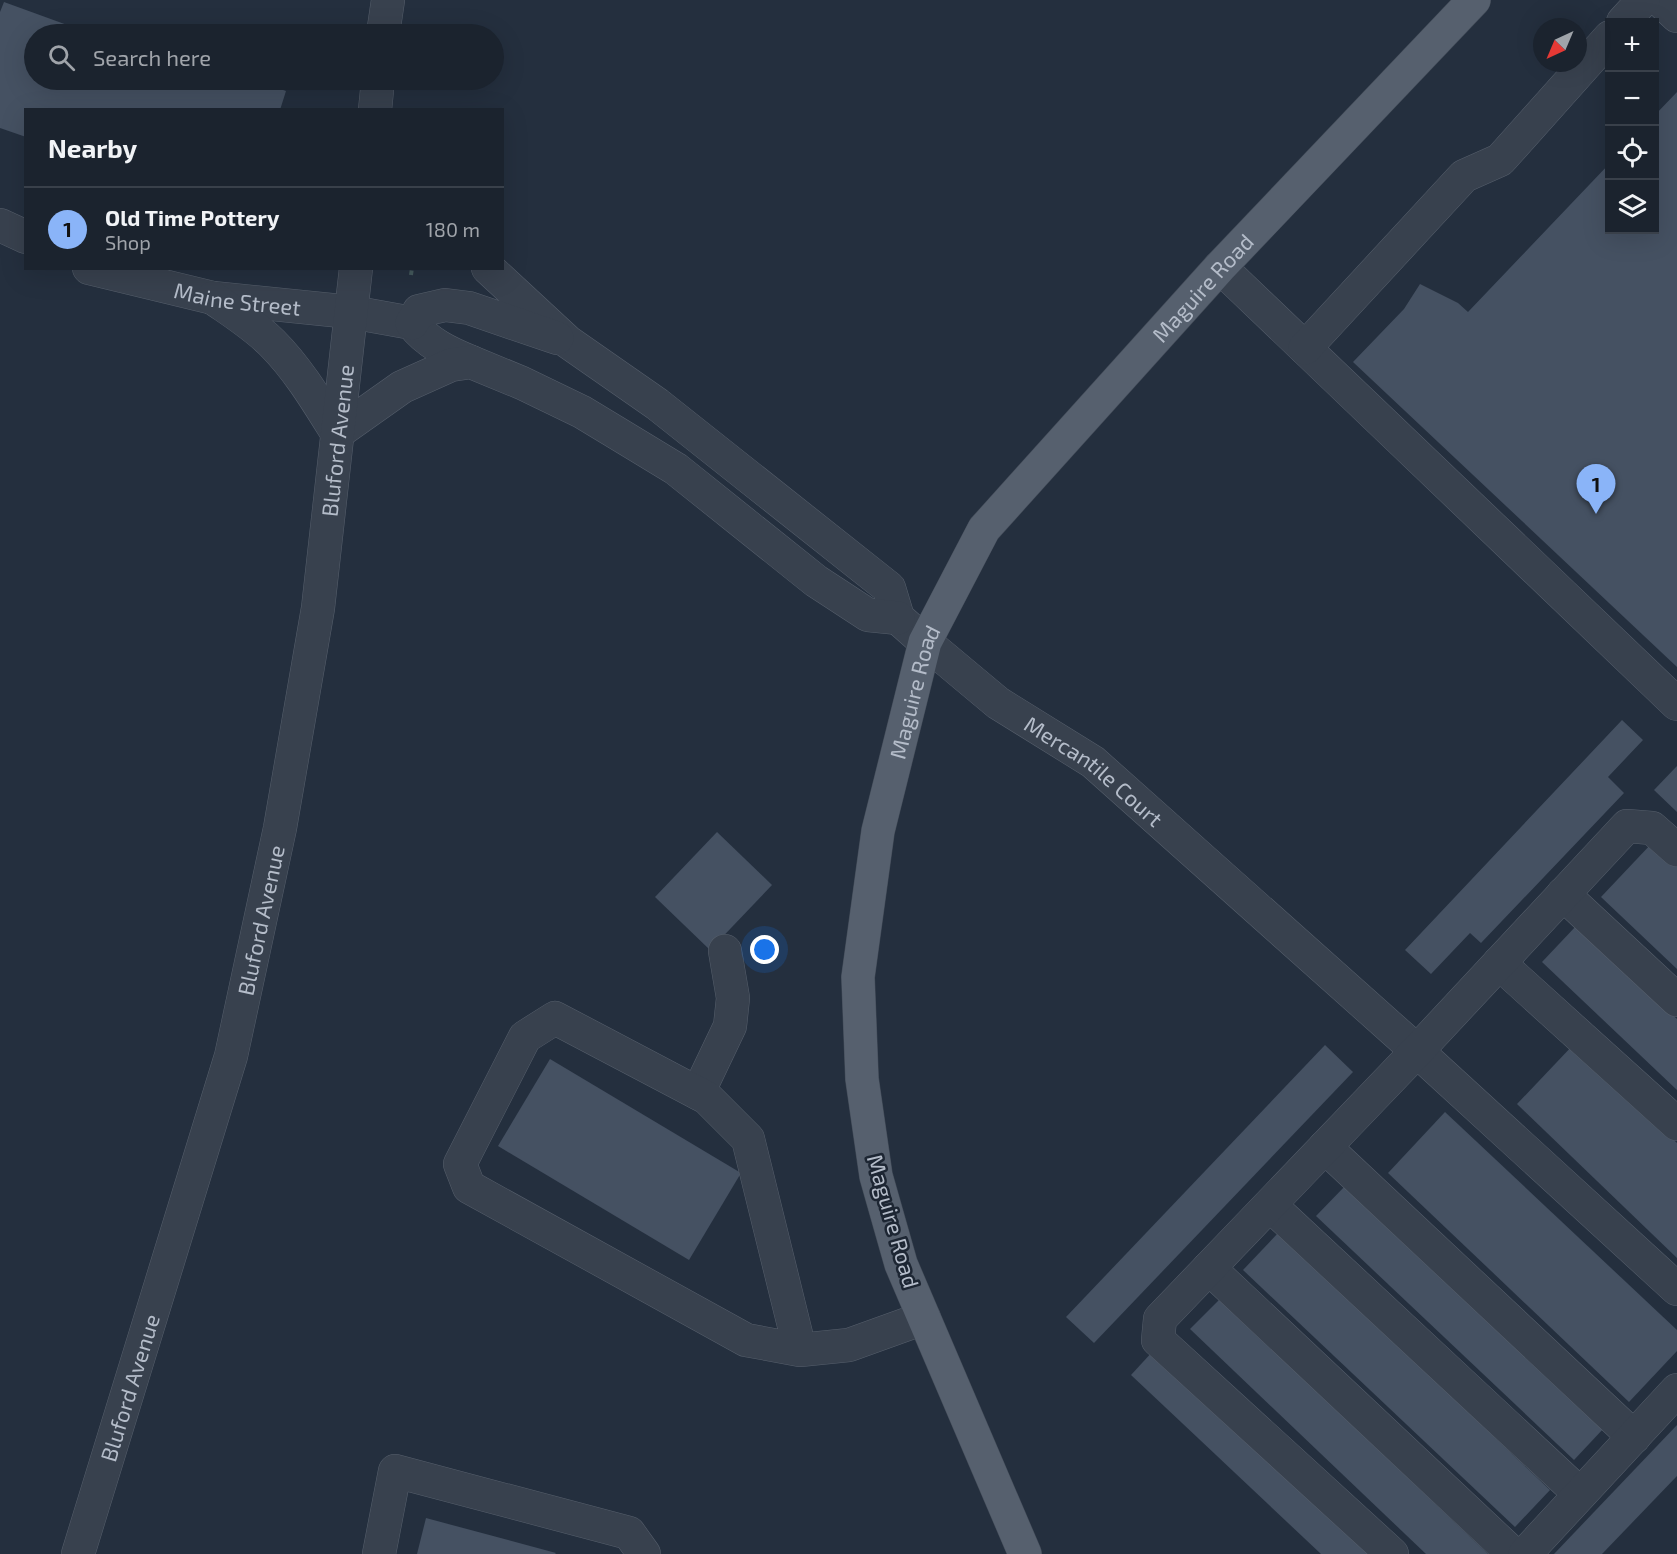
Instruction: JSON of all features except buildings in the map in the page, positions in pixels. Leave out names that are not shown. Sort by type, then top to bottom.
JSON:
[{"type":"main road","name":"Maguire Road","points":[[1025,1554],[901,1264],[876,1176],[862,1079],[858,977],[878,831],[925,642],[984,529],[1220,267],[1474,0]]},
{"type":"street","points":[[384,24],[388,0]]},
{"type":"street","points":[[1627,18],[1643,0]]},
{"type":"street","points":[[1660,0],[1677,16]]},
{"type":"street","points":[[1305,348],[1464,176],[1500,160],[1605,43]]},
{"type":"street","points":[[375,108],[377,90]]},
{"type":"street","points":[[0,225],[24,236]]},
{"type":"street","points":[[1220,267],[1677,704]]},
{"type":"street","name":"Maine Street","points":[[97,270],[213,298],[351,312],[412,323]]},
{"type":"street","name":"Bluford Avenue","points":[[78,1554],[231,1056],[280,828],[318,608],[356,270]]},
{"type":"street","points":[[490,270],[568,342],[657,404],[889,588],[898,618],[868,615],[816,580],[676,469],[582,412],[522,383],[445,351],[418,331],[412,323],[419,311],[445,305],[470,308],[568,342]]},
{"type":"street","points":[[213,298],[272,343],[313,394],[337,433],[402,387],[451,365],[471,362]]},
{"type":"street","name":"Mercantile Court","points":[[898,618],[998,703],[1094,762],[1417,1051],[1677,1289]]},
{"type":"street","points":[[1392,1554],[1158,1340],[1160,1319],[1417,1051],[1627,826],[1652,828],[1677,850]]},
{"type":"street","points":[[1563,894],[1677,1000]]},
{"type":"street","points":[[698,1093],[730,1026],[733,998],[725,951]]},
{"type":"street","points":[[1499,963],[1677,1124]]},
{"type":"street","points":[[800,1350],[748,1139],[707,1098],[555,1018],[525,1037],[460,1164],[469,1187],[746,1340],[800,1350],[849,1345],[924,1318]]},
{"type":"street","points":[[1325,1148],[1634,1437]]},
{"type":"street","points":[[1270,1205],[1580,1494]]},
{"type":"street","points":[[1209,1268],[1513,1554]]},
{"type":"street","points":[[1525,1554],[1677,1390]]},
{"type":"street","points":[[379,1554],[395,1471],[629,1533],[644,1554]]},
{"type":"path","points":[[411,274],[412,270]]},
{"type":"place","name":"Old Time Pottery","points":[[1596,514]]}]
